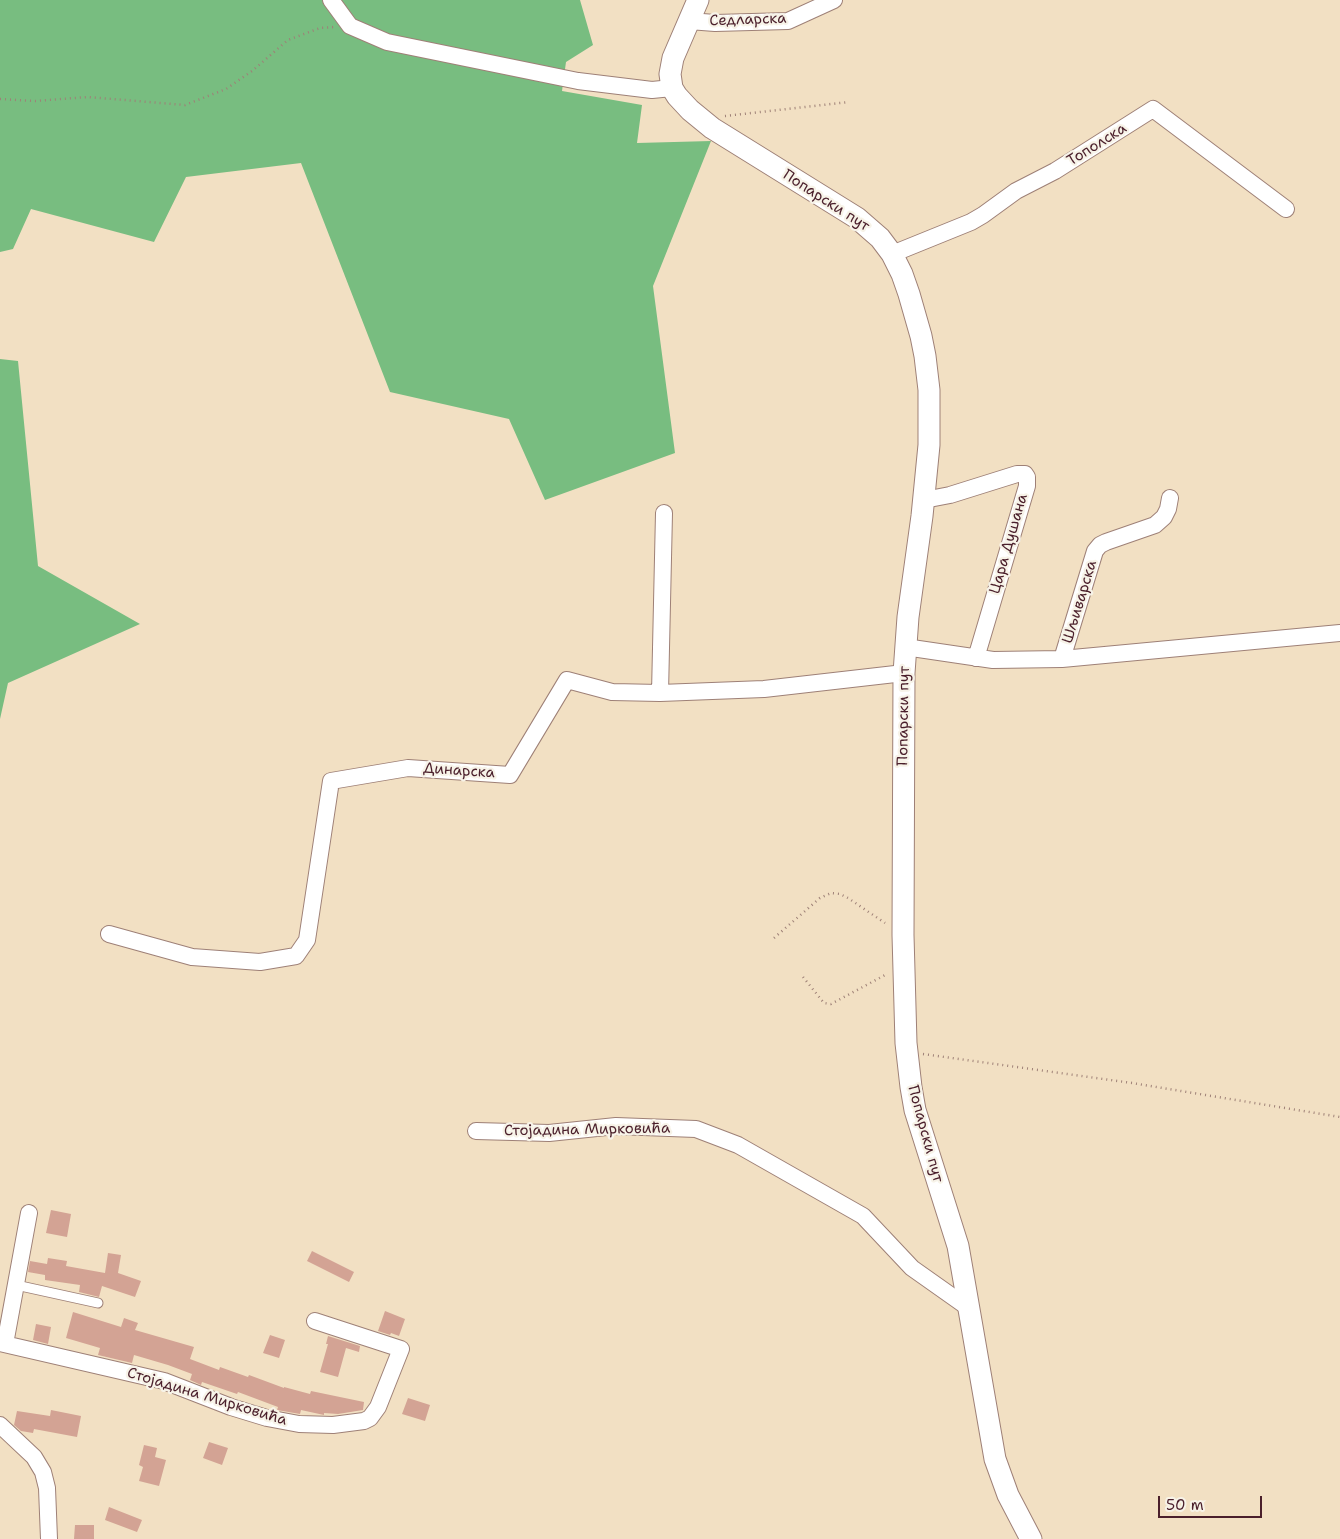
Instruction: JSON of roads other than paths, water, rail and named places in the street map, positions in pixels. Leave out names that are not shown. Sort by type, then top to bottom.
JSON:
[{"type":"street","points":[[331,0],[350,26],[387,42],[578,81],[652,90],[672,88],[670,74],[673,58],[698,0]]},
{"type":"street","name":"Седларска","points":[[689,21],[788,22],[834,0]]},
{"type":"street","name":"Попарски пут","points":[[672,88],[684,105],[698,118],[728,139],[857,218],[880,238],[892,254],[902,274],[925,356],[929,390],[928,466],[908,617],[904,673],[904,965],[907,1052],[915,1110],[956,1239],[970,1309],[995,1459],[1008,1495],[1031,1539]]},
{"type":"street","name":"Тополска","points":[[892,254],[971,222],[1016,191],[1056,171],[1153,109],[1286,208]]},
{"type":"street","name":"Цара Душана","points":[[924,500],[950,495],[1017,474],[1025,474],[1027,477],[1027,486],[976,658]]},
{"type":"street","name":"Шљиварска","points":[[1062,659],[1095,551],[1100,545],[1154,525],[1164,517],[1170,498]]},
{"type":"street","points":[[660,692],[664,512]]},
{"type":"street","points":[[905,647],[993,660],[1062,659],[1340,633]]},
{"type":"street","name":"Динарска","points":[[109,934],[192,957],[260,962],[296,956],[307,940],[331,781],[408,768],[510,775],[567,680],[612,692],[660,692],[764,689],[904,673]]},
{"type":"street","name":"Стојадина Мирковића","points":[[476,1131],[549,1133],[616,1126],[696,1129],[738,1145],[863,1216],[912,1268],[970,1309]]},
{"type":"street","points":[[2,1343],[16,1285],[29,1213]]},
{"type":"street","name":"Стојадина Мирковића","points":[[2,1343],[164,1381],[231,1407],[267,1418],[299,1424],[334,1425],[370,1418],[374,1413],[401,1349],[315,1321]]},
{"type":"street","points":[[0,1425],[34,1458],[43,1472],[47,1488],[49,1539]]},
{"type":"lane","points":[[16,1285],[98,1303]]}]
